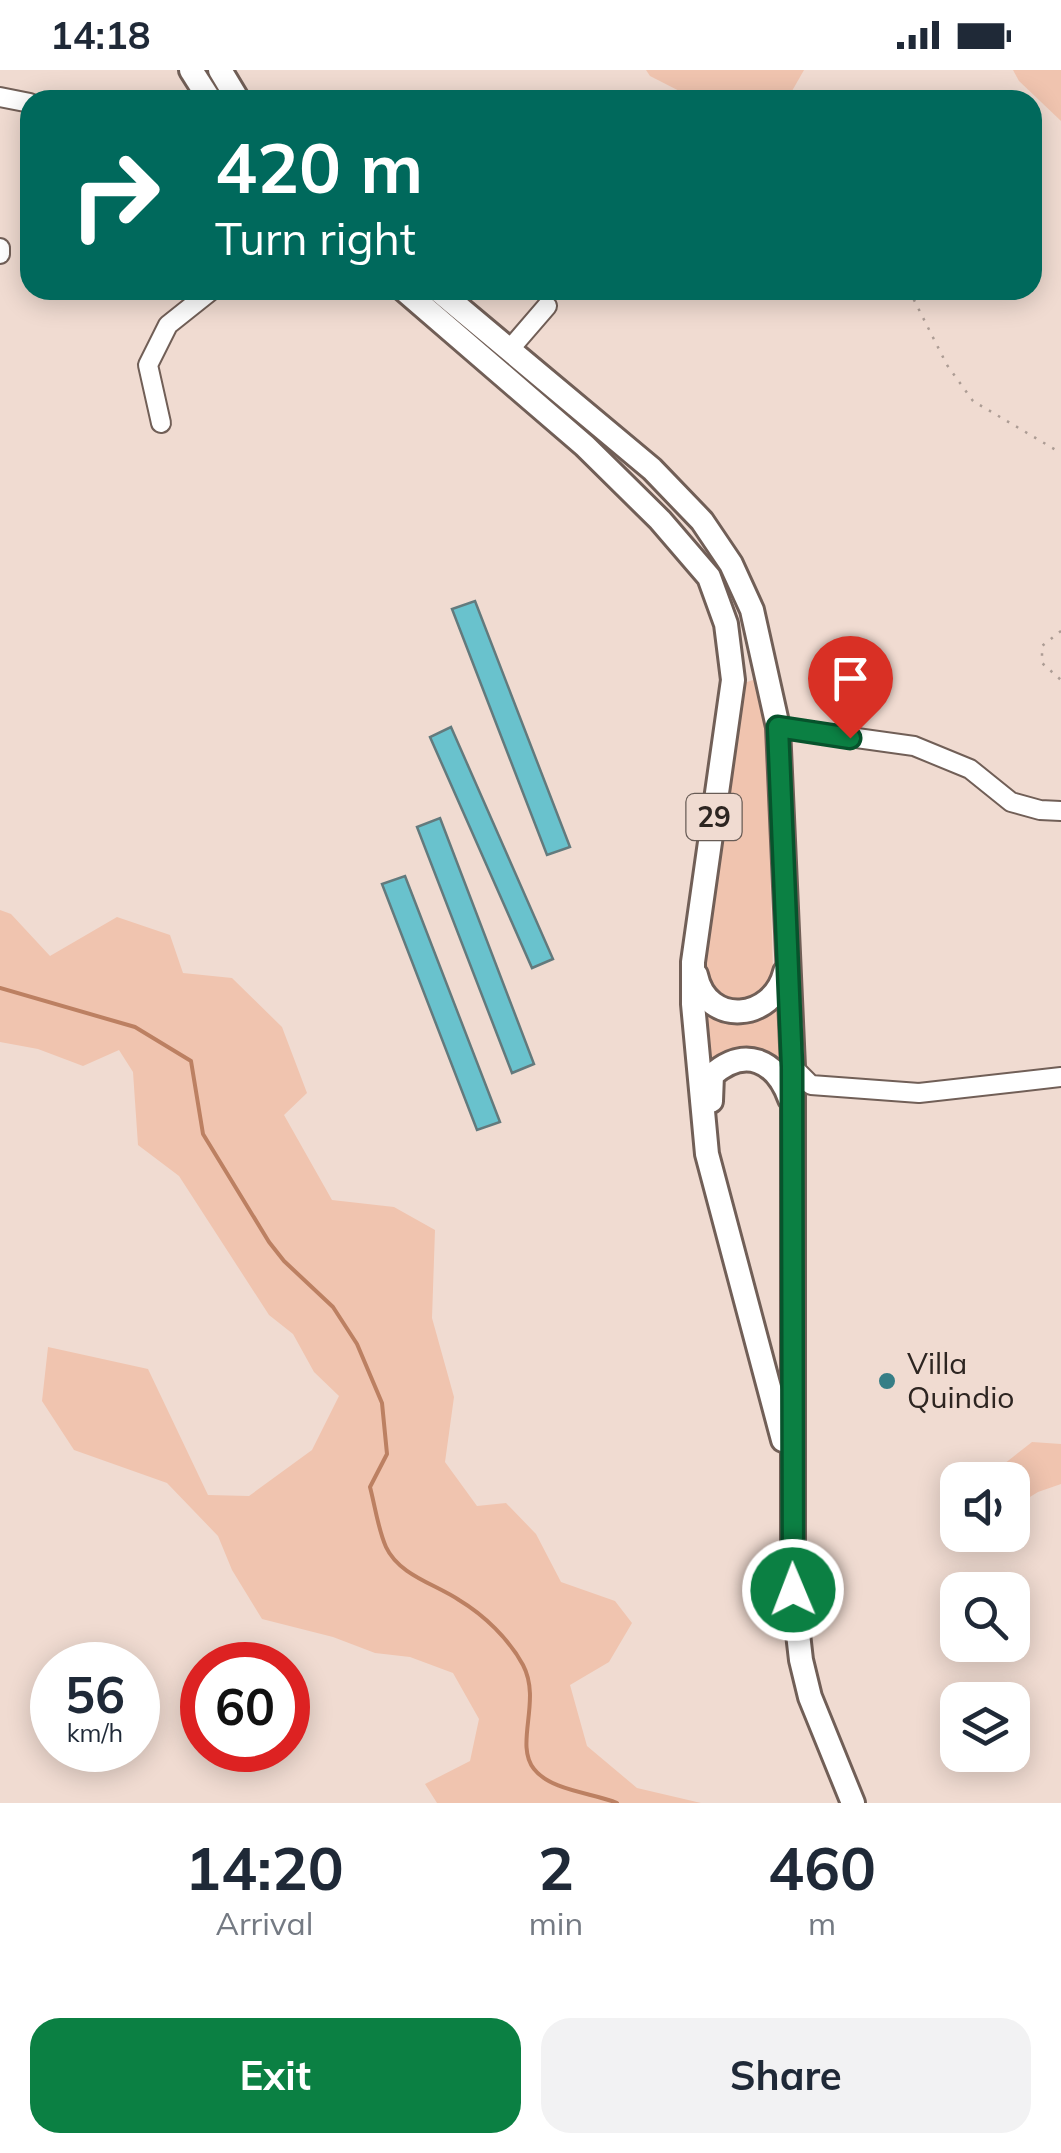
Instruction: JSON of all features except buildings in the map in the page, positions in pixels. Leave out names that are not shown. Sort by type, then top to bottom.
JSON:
[{"type":"main road","name":"29","points":[[416,300],[585,446],[660,520],[709,577],[726,624],[733,680],[693,962],[693,1004],[707,1154],[790,1468]]},
{"type":"main road","name":"29","points":[[452,300],[652,469],[702,520],[731,564],[752,610],[767,666],[778,727],[792,1067],[793,1590],[810,1698],[853,1803]]},
{"type":"main road","points":[[693,962],[699,990],[707,1000],[735,1012],[760,1007],[774,996],[786,964]]},
{"type":"main road","points":[[707,1154],[712,1075],[723,1066],[736,1060],[764,1064],[784,1083],[793,1106]]},
{"type":"lane","points":[[161,423],[148,364],[168,325],[199,300]]},
{"type":"lane","points":[[509,350],[547,306]]},
{"type":"lane","points":[[778,727],[914,746],[970,769],[1011,802],[1061,811]]},
{"type":"lane","points":[[792,1067],[812,1085],[919,1093],[1061,1077]]},
{"type":"path","points":[[914,300],[947,365],[973,401],[1061,454]]},
{"type":"path","points":[[1061,631],[1042,646],[1042,663],[1061,680]]},
{"type":"shaded area","points":[[646,70],[804,70],[793,90],[677,90]]},
{"type":"shaded area","points":[[1013,70],[1061,70],[1061,121],[1042,103],[1042,90],[1028,90]]},
{"type":"shaded area","points":[[756,679],[766,726],[773,971],[765,991],[738,1004],[713,992],[704,966],[744,683]]},
{"type":"shaded area","points":[[0,910],[11,914],[50,956],[117,917],[170,935],[183,973],[232,978],[282,1027],[307,1093],[284,1115],[332,1200],[394,1207],[435,1230],[432,1318],[454,1397],[445,1462],[477,1506],[506,1503],[536,1534],[561,1582],[615,1601],[632,1623],[609,1662],[570,1685],[587,1746],[637,1788],[701,1803],[437,1803],[425,1784],[470,1761],[479,1719],[453,1673],[410,1657],[375,1653],[333,1637],[262,1619],[232,1570],[218,1536],[167,1483],[74,1450],[42,1401],[48,1347],[148,1369],[208,1495],[249,1496],[312,1450],[339,1396],[314,1372],[293,1334],[269,1315],[179,1176],[138,1145],[133,1072],[119,1050],[83,1066],[38,1049],[0,1042]]},
{"type":"shaded area","points":[[703,1000],[777,1000],[781,1069],[710,1071]]},
{"type":"shaded area","points":[[1032,1442],[1061,1444],[1061,1484],[1030,1497],[1030,1462],[1007,1462]]},
{"type":"waterway","points":[[0,988],[135,1027],[191,1061],[203,1134],[269,1242],[333,1307],[357,1344],[382,1403],[387,1454],[370,1487],[386,1547],[408,1572],[478,1613],[517,1655],[528,1679],[527,1747],[534,1769],[562,1787],[617,1803]]},
{"type":"place","name":"Villa Quindio","points":[[887,1381]]},
{"type":"route","points":[[793,1590],[792,1067],[778,727],[850,738]]}]
